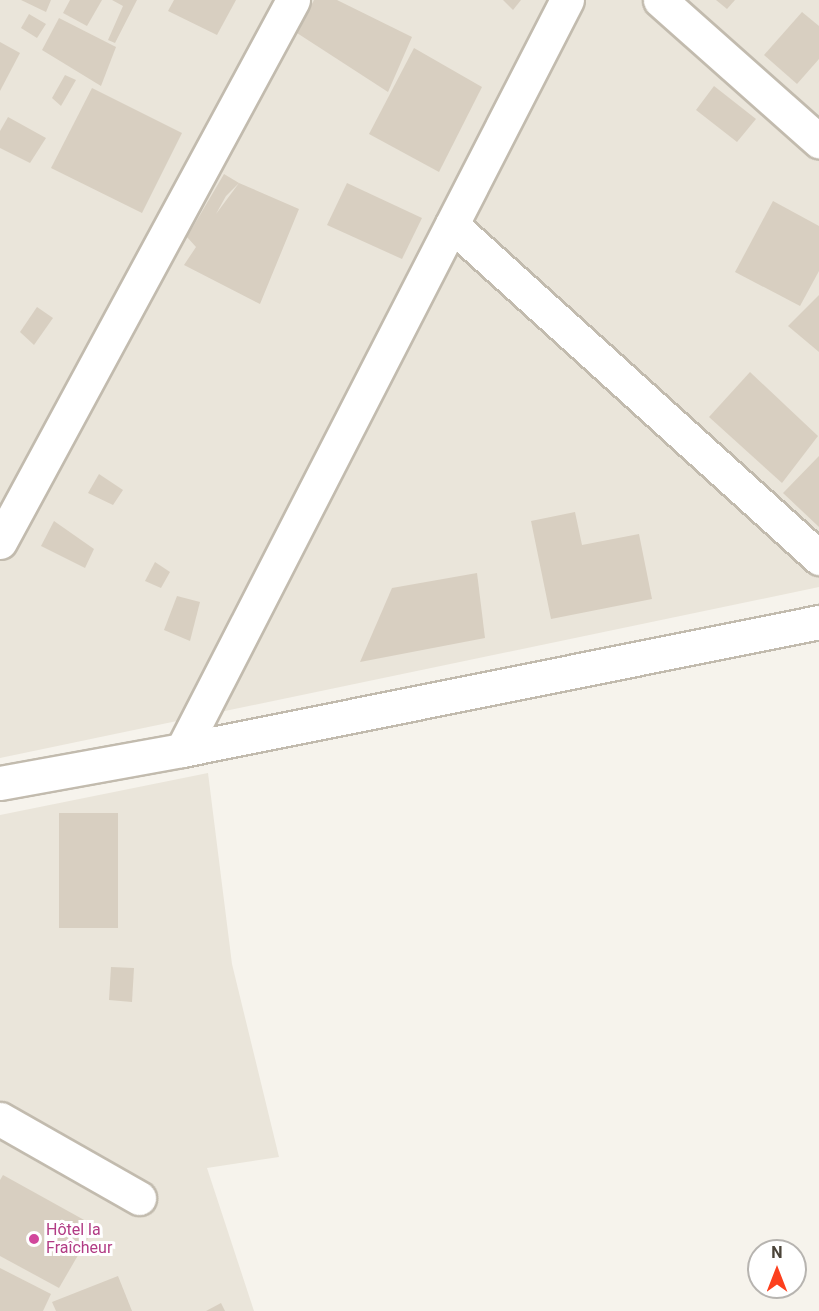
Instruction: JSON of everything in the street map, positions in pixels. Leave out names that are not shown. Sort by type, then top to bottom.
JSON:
[{"type":"street","points":[[0,542],[293,0]]},
{"type":"street","points":[[182,750],[567,0]]},
{"type":"street","points":[[660,0],[814,127]]},
{"type":"street","points":[[452,225],[819,558]]},
{"type":"street","points":[[0,783],[182,750],[819,622]]},
{"type":"street","points":[[0,1119],[139,1198]]},
{"type":"shaded area","points":[[0,0],[819,0],[819,587],[0,758]]},
{"type":"shaded area","points":[[208,773],[232,964],[279,1157],[207,1168],[254,1311],[0,1311],[0,815]]},
{"type":"building","points":[[21,0],[51,0],[46,12]]},
{"type":"building","points":[[70,0],[102,0],[87,26],[63,13]]},
{"type":"building","points":[[112,0],[137,0],[115,43],[108,40],[123,6]]},
{"type":"building","points":[[174,0],[236,0],[217,35],[168,11]]},
{"type":"building","points":[[314,0],[337,0],[412,37],[388,92],[297,33]]},
{"type":"building","points":[[503,0],[521,0],[513,10]]},
{"type":"building","points":[[716,0],[735,0],[727,9]]},
{"type":"building","points":[[802,12],[819,26],[819,59],[797,84],[764,55]]},
{"type":"building","points":[[29,14],[46,24],[37,38],[21,28]]},
{"type":"building","points":[[59,18],[116,47],[101,86],[42,50]]},
{"type":"building","points":[[0,42],[20,53],[0,91]]},
{"type":"building","points":[[414,48],[482,87],[439,172],[369,134]]},
{"type":"building","points":[[65,75],[76,80],[61,106],[52,98]]},
{"type":"building","points":[[714,86],[756,119],[737,142],[696,110]]},
{"type":"building","points":[[92,88],[182,133],[142,213],[51,168]]},
{"type":"building","points":[[8,117],[46,138],[30,163],[0,148],[0,131]]},
{"type":"building","points":[[224,174],[239,183],[299,209],[260,304],[184,265],[196,247],[187,237]],"holes":[[[239,183],[216,214],[226,196]]]},
{"type":"building","points":[[347,183],[422,218],[402,259],[327,225]]},
{"type":"building","points":[[773,201],[819,226],[819,271],[800,306],[735,272]]},
{"type":"building","points":[[819,295],[819,352],[788,326]]},
{"type":"building","points":[[37,307],[53,318],[34,345],[20,332]]},
{"type":"building","points":[[750,372],[818,436],[782,483],[709,417]]},
{"type":"building","points":[[819,456],[819,527],[783,493]]},
{"type":"building","points":[[99,474],[123,490],[113,505],[88,493]]},
{"type":"building","points":[[575,512],[582,545],[639,534],[652,599],[551,619],[531,521]]},
{"type":"building","points":[[54,521],[94,549],[85,568],[41,546]]},
{"type":"building","points":[[155,562],[170,572],[161,588],[145,581]]},
{"type":"building","points":[[477,573],[485,638],[360,662],[392,588]]},
{"type":"building","points":[[177,596],[200,602],[190,641],[164,630]]},
{"type":"building","points":[[59,813],[118,813],[118,928],[59,928]]},
{"type":"building","points":[[111,967],[134,968],[132,1002],[109,1000]]},
{"type":"building","points":[[3,1175],[95,1226],[59,1288],[0,1256],[0,1180]]},
{"type":"building","points":[[0,1268],[51,1294],[43,1311],[0,1311]]},
{"type":"building","points":[[118,1276],[132,1311],[56,1311],[52,1302]]},
{"type":"building","points":[[221,1303],[225,1311],[206,1311]]},
{"type":"place","name":"Hôtel la Fraîcheur","points":[[34,1239]]}]
